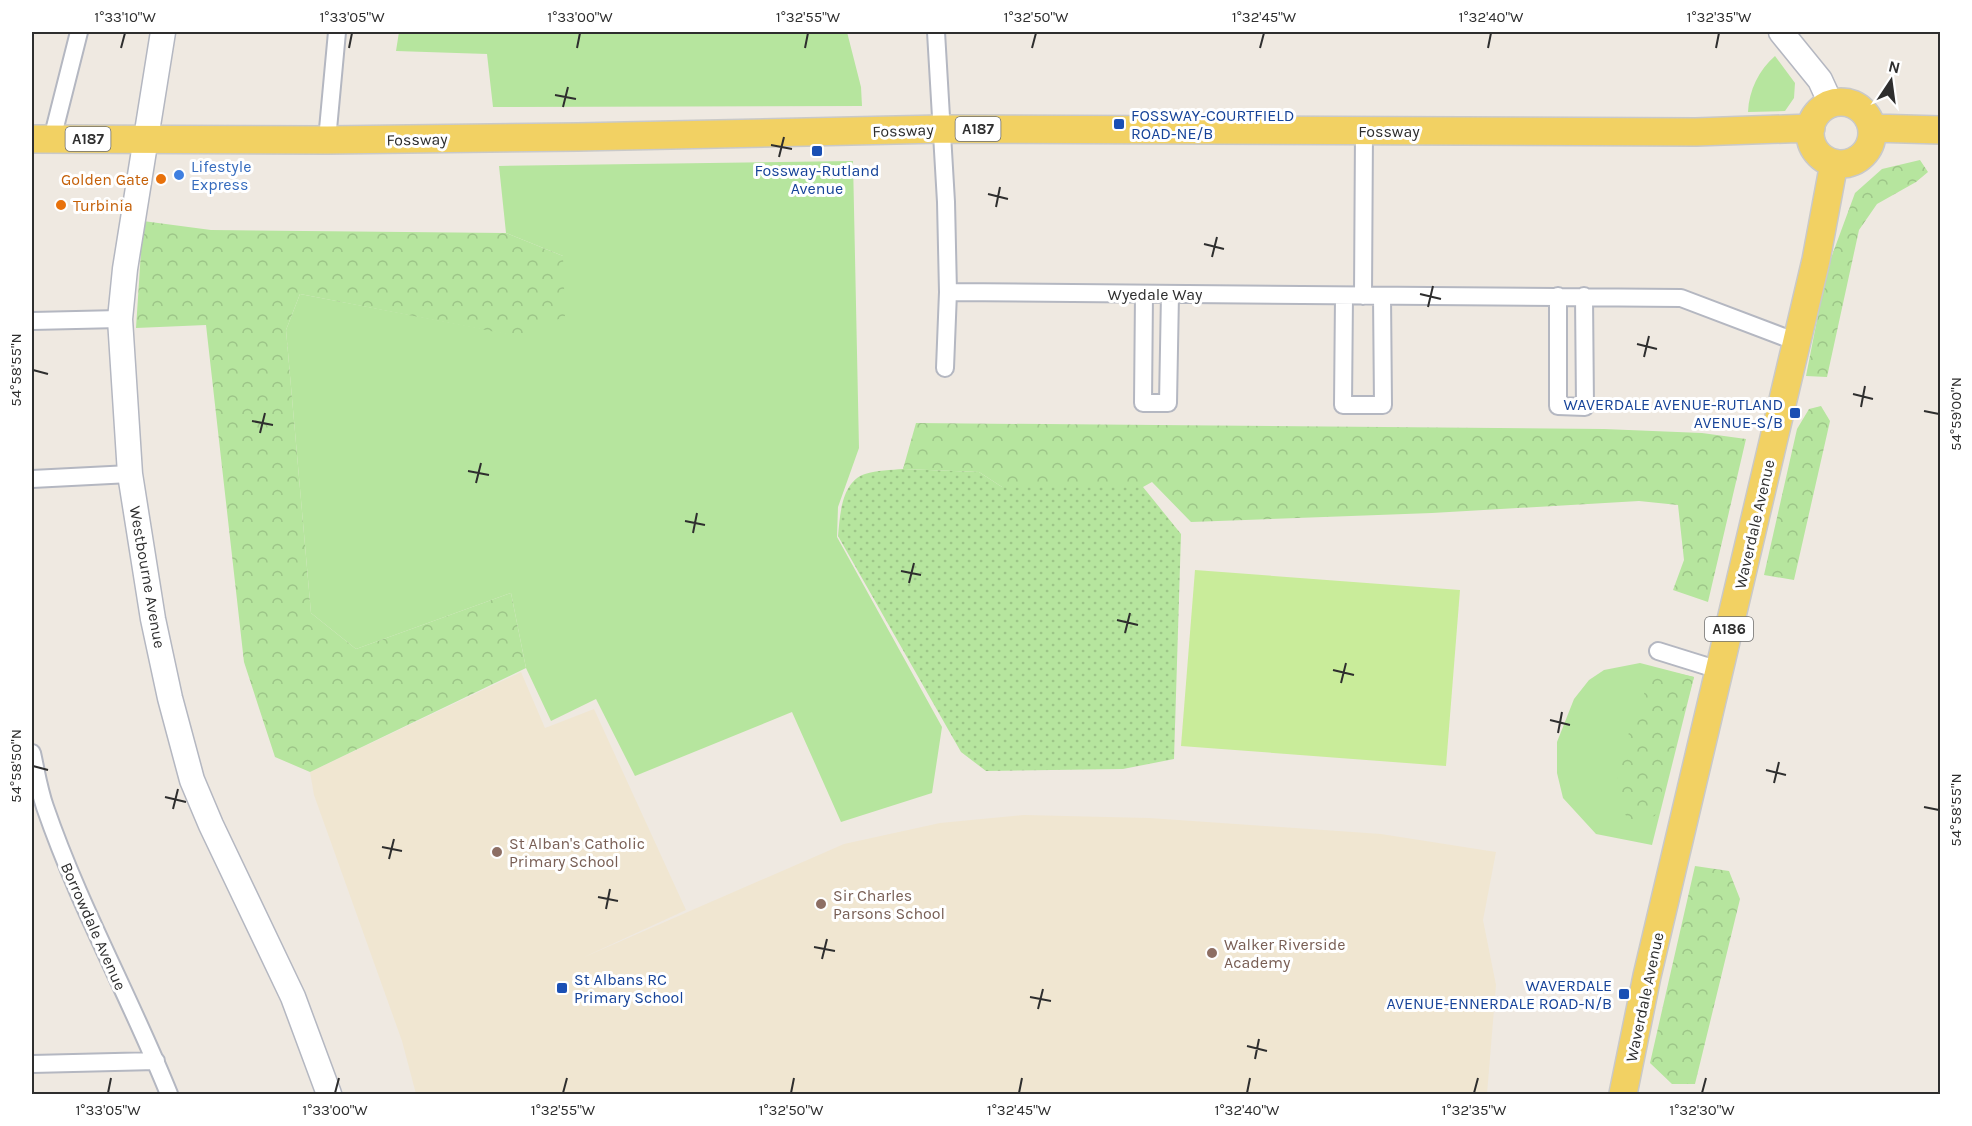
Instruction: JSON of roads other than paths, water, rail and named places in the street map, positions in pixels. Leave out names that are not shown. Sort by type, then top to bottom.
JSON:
[{"type":"main road","points":[[1840,102],[1857,106],[1869,119],[1872,128],[1869,147],[1863,156],[1854,161],[1844,164],[1834,163],[1826,160],[1813,146],[1811,128],[1817,113],[1831,104],[1840,102]]},
{"type":"main road","name":"Fossway","points":[[42,139],[327,140],[941,129],[1696,132],[1811,128]]},
{"type":"main road","points":[[1872,128],[1941,130]]},
{"type":"main road","name":"Waverdale Avenue","points":[[1623,1095],[1647,976],[1816,260],[1834,163]]},
{"type":"street","points":[[42,139],[79,32]]},
{"type":"street","name":"Westbourne Avenue","points":[[163,32],[125,269],[120,319],[130,474],[153,619],[172,708],[192,780],[293,997],[329,1095]]},
{"type":"street","points":[[327,140],[337,32]]},
{"type":"street","points":[[936,32],[946,202],[948,292],[945,368]]},
{"type":"street","points":[[1781,32],[1820,80],[1831,104]]},
{"type":"street","points":[[1363,296],[1364,131]]},
{"type":"street","name":"Wyedale Way","points":[[948,292],[1681,297],[1797,342]]},
{"type":"street","points":[[1144,294],[1143,403],[1168,403],[1170,294]]},
{"type":"street","points":[[1344,296],[1343,405],[1383,405],[1382,296]]},
{"type":"street","points":[[1558,296],[1558,406],[1585,406],[1584,296]]},
{"type":"street","points":[[32,321],[120,319]]},
{"type":"street","points":[[32,479],[130,474]]},
{"type":"street","points":[[1658,651],[1719,670]]},
{"type":"street","name":"Borrowdale Avenue","points":[[32,753],[44,805],[82,905],[156,1061],[169,1095]]},
{"type":"street","points":[[32,1064],[156,1061]]},
{"type":"place","name":"FOSSWAY-COURTFIELD ROAD-NE/B","points":[[1119,124]]},
{"type":"place","name":"Fossway-Rutland Avenue","points":[[817,151]]},
{"type":"place","name":"Lifestyle Express","points":[[179,175]]},
{"type":"place","name":"Golden Gate","points":[[161,179]]},
{"type":"place","name":"Turbinia","points":[[61,205]]},
{"type":"place","name":"WAVERDALE AVENUE-RUTLAND AVENUE-S/B","points":[[1795,413]]},
{"type":"place","name":"St Alban's Catholic Primary School","points":[[497,852]]},
{"type":"place","name":"Sir Charles Parsons School","points":[[821,904]]},
{"type":"place","name":"Walker Riverside Academy","points":[[1212,953]]},
{"type":"place","name":"St Albans RC Primary School","points":[[562,988]]},
{"type":"place","name":"WAVERDALE AVENUE-ENNERDALE ROAD-N/B","points":[[1624,994]]}]
